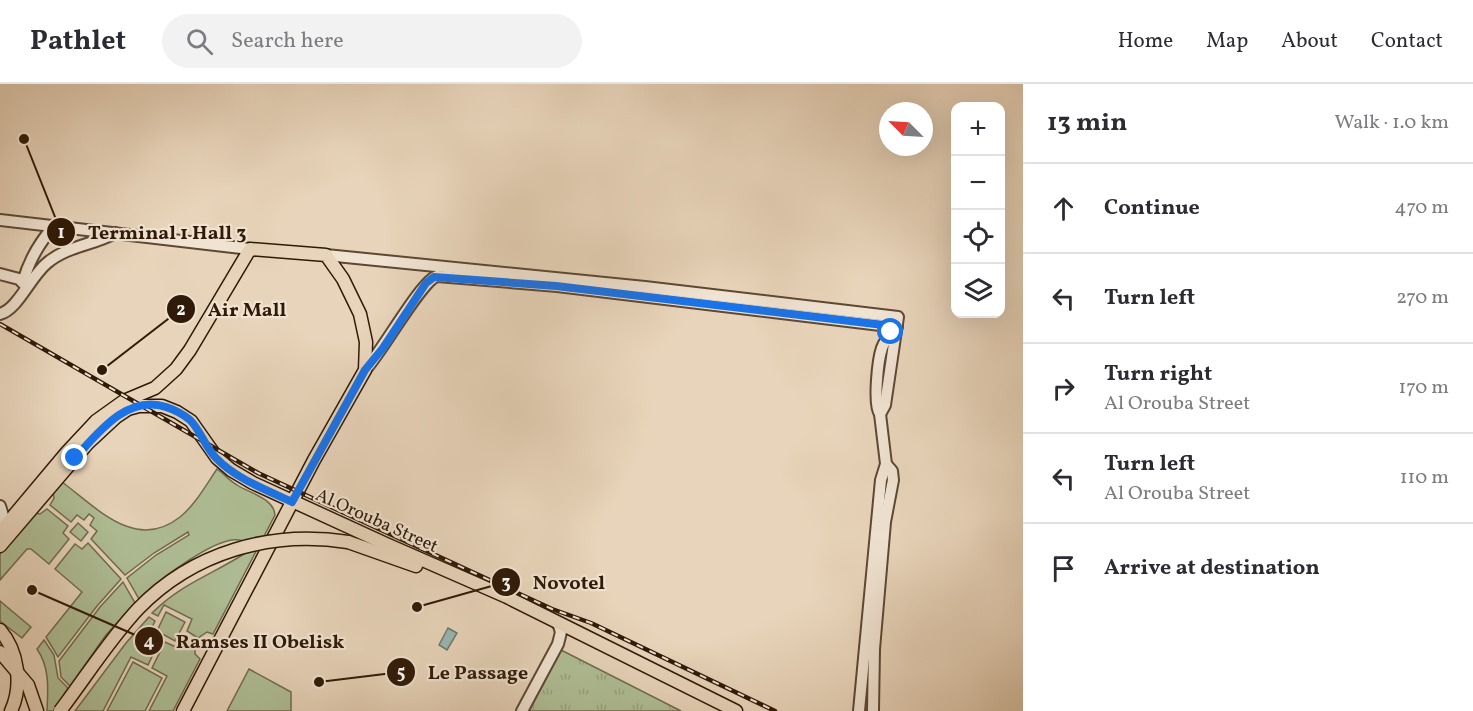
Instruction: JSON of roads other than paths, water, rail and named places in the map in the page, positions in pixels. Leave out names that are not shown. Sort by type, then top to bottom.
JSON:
[{"type":"main road","points":[[3,528],[96,421],[124,401],[155,388],[176,369],[190,350],[250,249],[326,255],[343,279],[360,314],[366,342],[365,370],[292,502],[183,711]]},
{"type":"main road","name":"Al Orouba Street","points":[[0,546],[102,429],[128,409],[147,404],[162,406],[184,415],[198,429],[207,446],[223,464],[253,483],[507,597]]},
{"type":"main road","points":[[60,711],[139,609],[167,584],[223,553],[260,543],[298,538],[348,542],[393,557],[490,597],[496,599],[507,597],[736,711]]},
{"type":"main road","points":[[0,630],[12,647],[16,669],[15,700],[11,711]]},
{"type":"main road","points":[[0,652],[28,685],[38,711]]},
{"type":"street","points":[[0,220],[250,249]]},
{"type":"street","points":[[0,314],[15,304],[25,284],[29,264],[37,248],[54,226]]},
{"type":"street","points":[[25,284],[44,265],[58,256],[116,233]]},
{"type":"street","points":[[326,255],[433,271],[711,299],[894,323]]},
{"type":"street","points":[[365,370],[383,348],[433,271]]},
{"type":"street","points":[[0,274],[14,277],[25,284]]},
{"type":"street","points":[[711,299],[877,325],[894,323]]},
{"type":"street","points":[[859,711],[880,480],[886,464],[880,414],[876,407],[878,380],[882,349],[890,336],[894,323]]},
{"type":"street","points":[[880,414],[885,405],[894,323]]},
{"type":"street","points":[[877,325],[882,331],[885,342]]},
{"type":"street","points":[[873,711],[874,640],[885,522],[893,480],[892,471],[886,464]]},
{"type":"street","points":[[0,506],[3,528]]},
{"type":"street","points":[[522,711],[558,644],[561,632],[558,622]]},
{"type":"water","points":[[448,628],[457,633],[447,650],[439,645]]},
{"type":"railway","points":[[0,324],[258,473],[552,609],[591,623],[775,711]]},
{"type":"place","name":"Terminal 1 Hall 3","points":[[24,139]]},
{"type":"place","name":"Air Mall","points":[[102,370]]},
{"type":"place","name":"Ramses II Obelisk","points":[[32,590]]},
{"type":"place","name":"Novotel","points":[[417,607]]},
{"type":"place","name":"Le Passage","points":[[319,682]]}]
